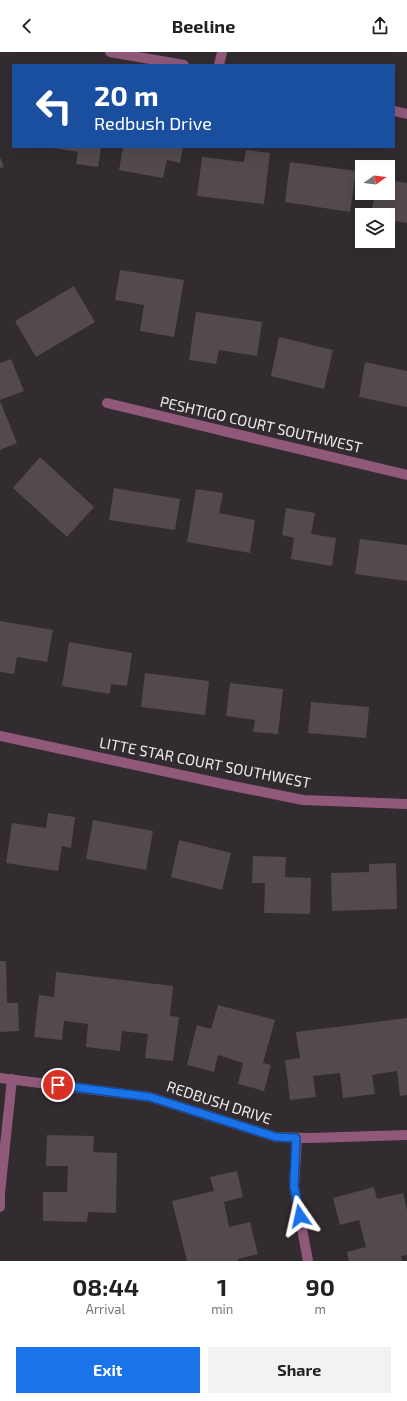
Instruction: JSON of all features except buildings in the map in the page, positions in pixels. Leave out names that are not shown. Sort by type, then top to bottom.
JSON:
[{"type":"street","points":[[110,52],[178,64]]},
{"type":"street","points":[[220,64],[222,52]]},
{"type":"street","points":[[395,111],[407,114]]},
{"type":"street","name":"PESHTIGO COURT SOUTHWEST","points":[[107,403],[407,475]]},
{"type":"street","name":"LITTE STAR COURT SOUTHWEST","points":[[0,736],[303,800],[407,804]]},
{"type":"street","name":"REDBUSH DRIVE","points":[[0,1078],[150,1097],[276,1137],[296,1138],[407,1135]]},
{"type":"street","points":[[0,1207],[0,1193],[12,1079]]},
{"type":"street","points":[[296,1138],[294,1186],[308,1261]]},
{"type":"route","points":[[58,1085],[150,1097],[276,1137],[296,1138],[294,1186],[300,1216]]}]
